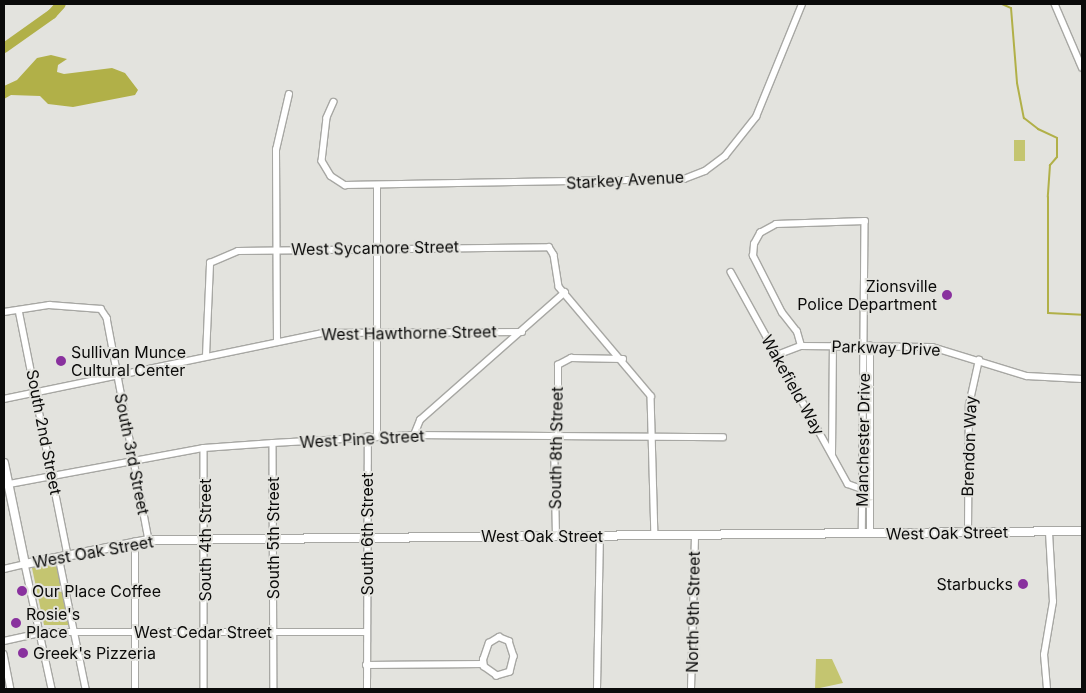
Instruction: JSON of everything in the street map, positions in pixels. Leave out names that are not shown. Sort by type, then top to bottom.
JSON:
[{"type":"main road","points":[[4,463],[6,484],[25,564]]},
{"type":"main road","name":"West Oak Street","points":[[25,564],[149,540],[1082,531]]},
{"type":"street","name":"Starkey Avenue","points":[[334,102],[327,118],[321,150],[326,171],[340,184],[377,186],[620,182],[672,180],[698,175],[725,156],[756,117],[802,4]]},
{"type":"street","points":[[1055,4],[1082,67]]},
{"type":"street","points":[[277,342],[275,250],[276,150],[290,94]]},
{"type":"street","points":[[376,436],[377,186]]},
{"type":"street","points":[[801,346],[797,332],[782,313],[753,256],[754,244],[760,234],[776,224],[865,221],[867,346]]},
{"type":"street","name":"West Sycamore Street","points":[[206,356],[210,263],[238,251],[544,246],[552,251],[557,282],[565,292]]},
{"type":"street","name":"Wakefield Way","points":[[731,272],[848,484],[862,489]]},
{"type":"street","points":[[414,435],[420,420],[522,332],[565,292],[623,359],[651,396],[654,436],[655,536]]},
{"type":"street","name":"South 3rd Street","points":[[19,310],[49,305],[101,309],[106,318],[149,540]]},
{"type":"street","points":[[4,312],[19,310]]},
{"type":"street","name":"South 2nd Street","points":[[19,310],[37,392],[68,556]]},
{"type":"street","name":"West Hawthorne Street","points":[[4,398],[322,333],[376,331],[522,332]]},
{"type":"street","name":"Parkway Drive","points":[[776,355],[801,346],[932,347],[1036,378],[1082,379]]},
{"type":"street","points":[[832,454],[833,346]]},
{"type":"street","name":"Manchester Drive","points":[[866,534],[862,489],[867,346]]},
{"type":"street","name":"Manchester Drive","points":[[866,534],[867,346]]},
{"type":"street","name":"South 8th Street","points":[[556,537],[554,445],[557,437],[558,372],[562,360],[623,359]]},
{"type":"street","name":"Brendon Way","points":[[968,532],[969,405],[979,360]]},
{"type":"street","name":"West Pine Street","points":[[6,484],[204,448],[376,436],[723,437]]},
{"type":"street","name":"South 6th Street","points":[[366,689],[368,437]]},
{"type":"street","name":"South 5th Street","points":[[273,443],[274,689]]},
{"type":"street","name":"South 4th Street","points":[[204,448],[204,689]]},
{"type":"street","points":[[1047,689],[1044,655],[1053,602],[1048,532]]},
{"type":"street","name":"North 9th Street","points":[[691,689],[695,535]]},
{"type":"street","points":[[597,689],[600,536]]},
{"type":"street","points":[[135,542],[135,689]]},
{"type":"street","points":[[60,557],[86,689]]},
{"type":"street","points":[[25,564],[52,689]]},
{"type":"street","name":"West Oak Street","points":[[4,569],[25,564]]},
{"type":"street","name":"West Cedar Street","points":[[4,641],[40,633],[74,632],[366,632]]},
{"type":"street","points":[[366,665],[483,664],[491,673],[504,675],[513,663],[514,647],[505,638],[492,640],[485,651],[483,664]]},
{"type":"street","points":[[4,654],[11,689]]},
{"type":"shaded area","points":[[51,55],[67,59],[58,65],[57,72],[64,74],[112,68],[125,73],[138,90],[135,95],[73,107],[48,104],[40,96],[11,95],[4,99],[4,86],[17,80],[37,58]]},
{"type":"shaded area","points":[[1014,140],[1025,140],[1025,161],[1014,161]]},
{"type":"shaded area","points":[[56,562],[69,625],[44,625],[32,568]]},
{"type":"shaded area","points":[[816,659],[832,659],[843,683],[815,689]]},
{"type":"waterway","points":[[4,48],[52,14],[61,4]]},
{"type":"waterway","points":[[1002,4],[1011,8],[1017,83],[1024,118],[1038,129],[1057,138],[1057,157],[1050,165],[1048,197],[1048,313],[1082,315]]},
{"type":"place","name":"Zionsville Police Department","points":[[947,295]]},
{"type":"place","name":"Sullivan Munce Cultural Center","points":[[61,361]]},
{"type":"place","name":"Starbucks","points":[[1023,584]]},
{"type":"place","name":"Our Place Coffee","points":[[22,591]]},
{"type":"place","name":"Rosie's Place","points":[[16,623]]},
{"type":"place","name":"Greek's Pizzeria","points":[[23,653]]}]
